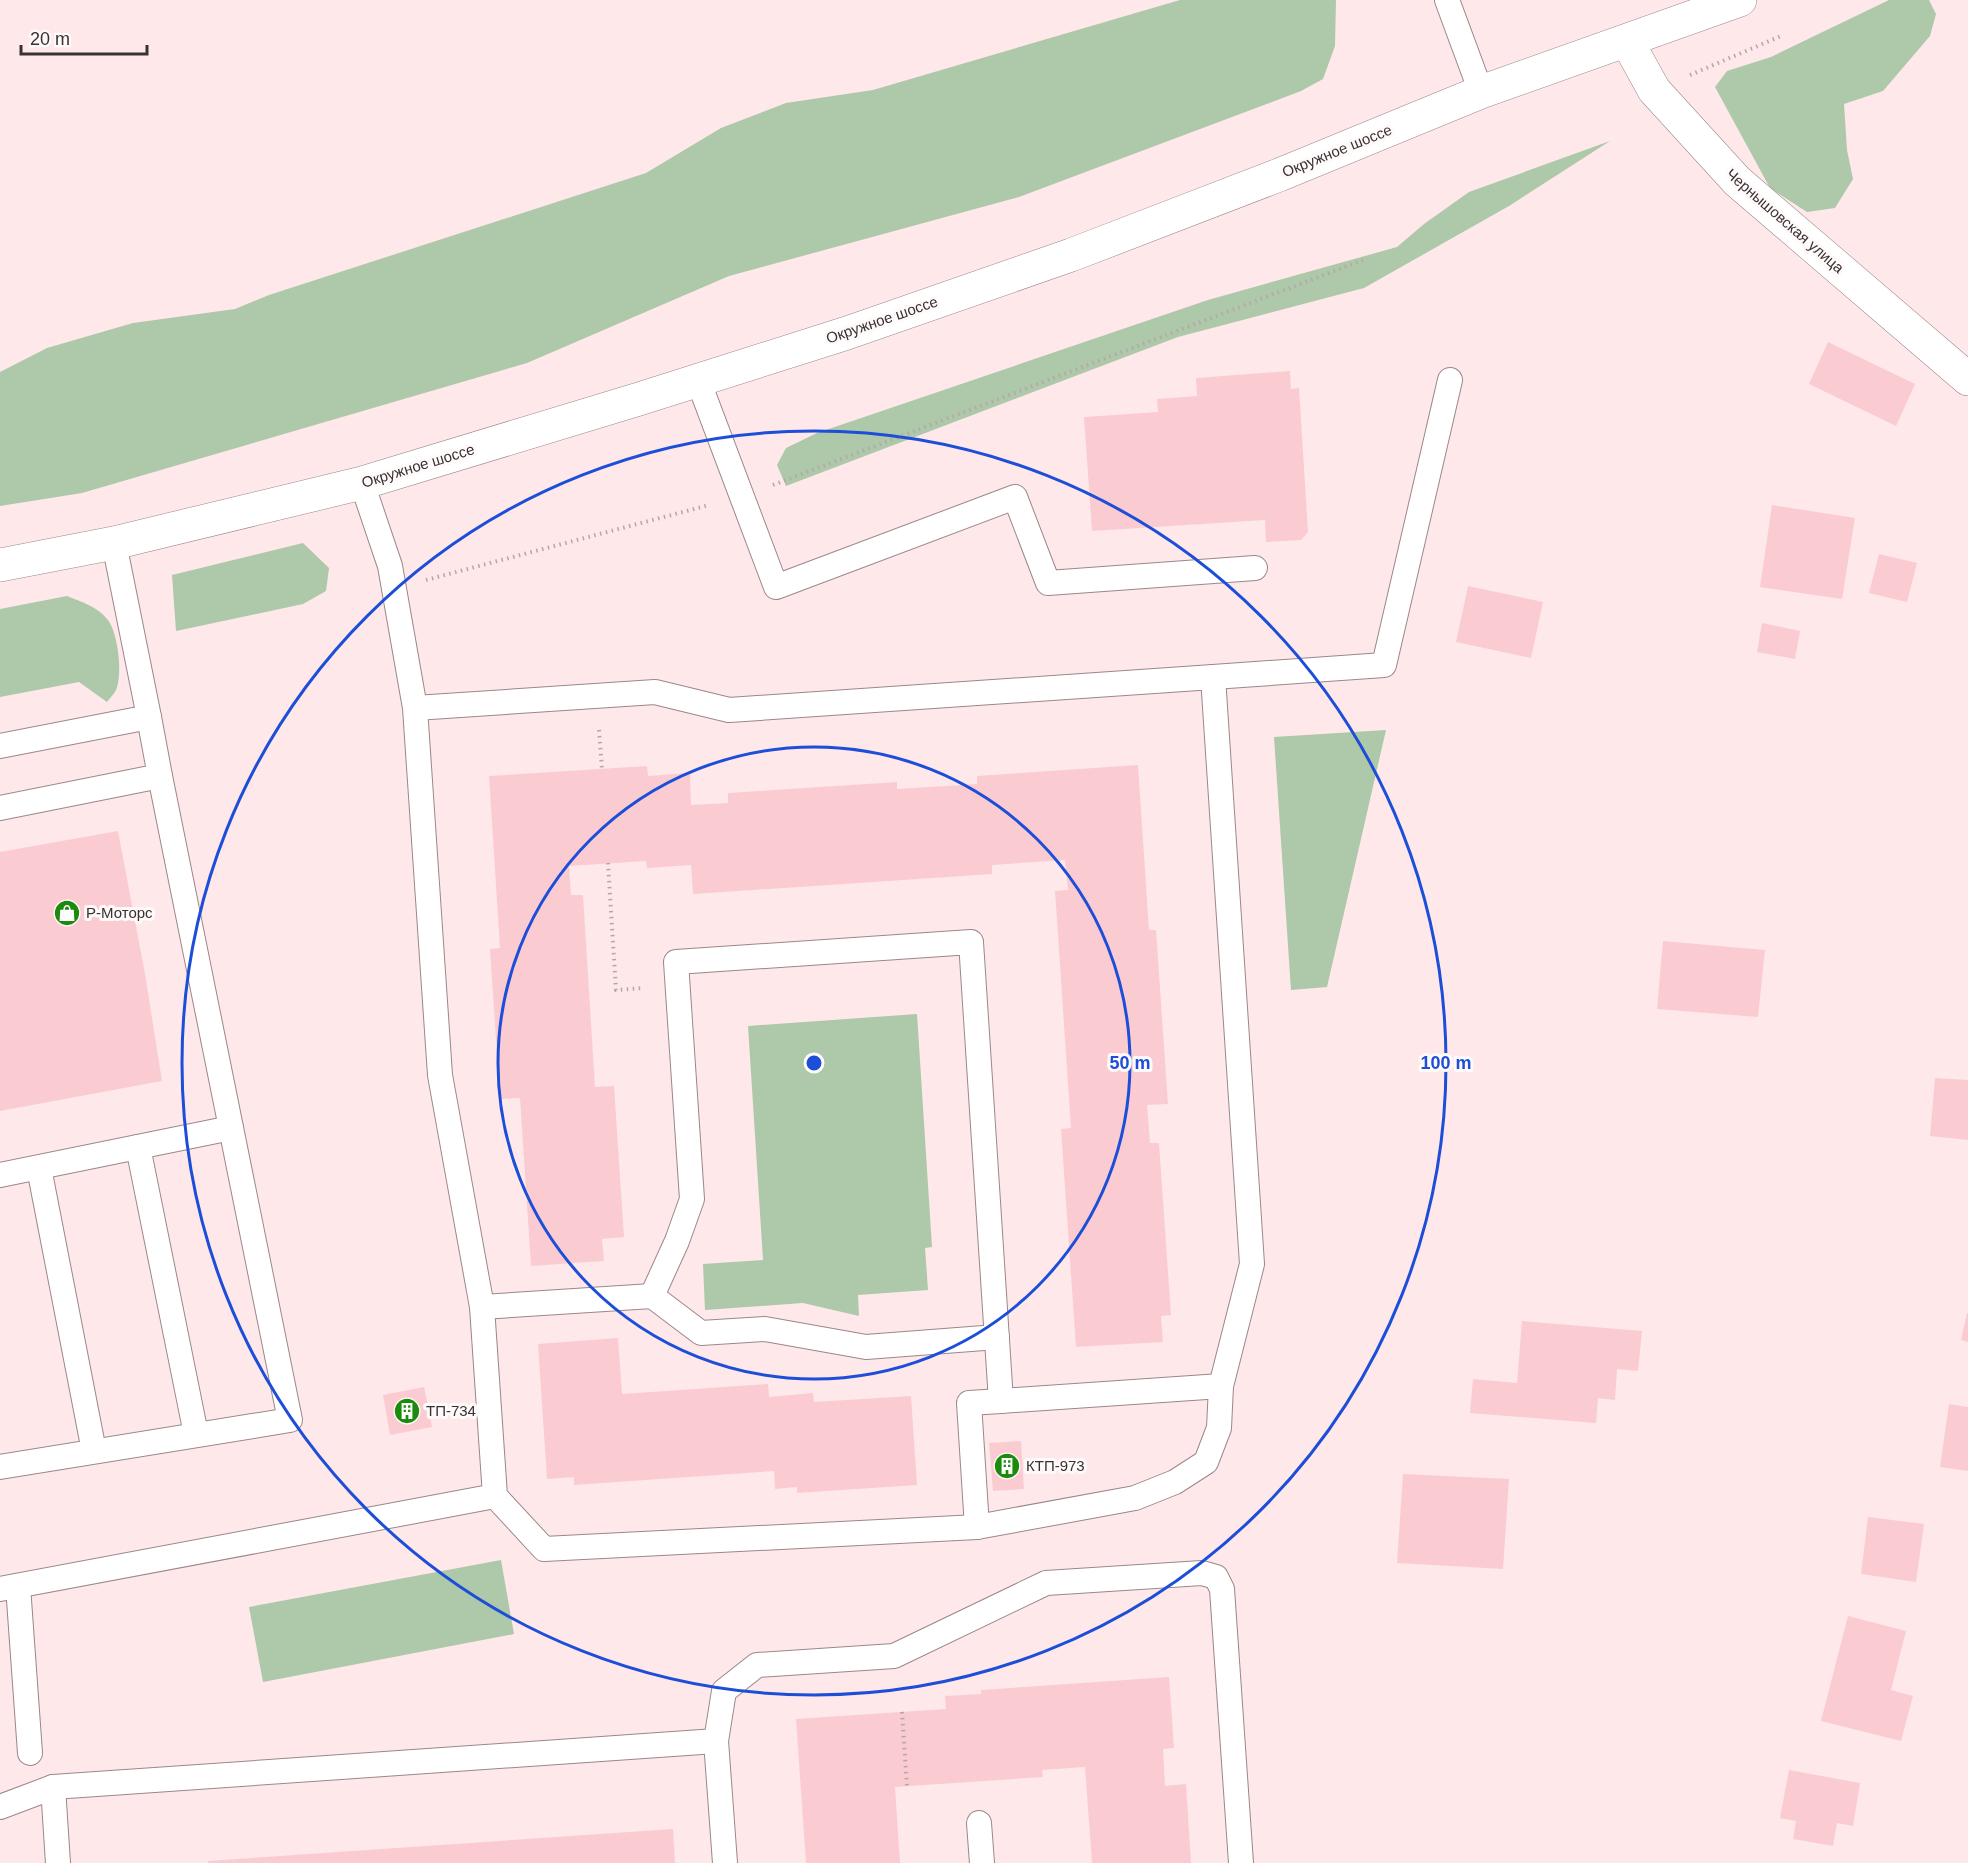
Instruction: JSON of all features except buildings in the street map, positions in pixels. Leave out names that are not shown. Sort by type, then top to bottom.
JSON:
[{"type":"main road","name":"Окружное шоссе","points":[[0,565],[114,543],[362,483],[698,381],[847,333],[1071,255],[1279,175],[1481,92],[1740,0]]},
{"type":"main road","name":"Чернышовская улица","points":[[1627,41],[1654,90],[1737,181],[1968,379]]},
{"type":"lane","points":[[1447,0],[1481,92]]},
{"type":"lane","points":[[415,708],[655,692],[729,710],[1384,665],[1450,380]]},
{"type":"lane","points":[[698,381],[776,587],[1015,497],[1048,583],[1255,568]]},
{"type":"lane","points":[[362,483],[383,540],[394,588],[415,708],[440,1076],[482,1307],[495,1496],[544,1549],[977,1527],[1135,1497],[1175,1482],[1206,1462],[1219,1428],[1221,1386],[1252,1264],[1213,677]]},
{"type":"lane","points":[[0,1467],[290,1420],[114,543]]},
{"type":"lane","points":[[0,746],[149,717]]},
{"type":"lane","points":[[0,808],[160,776]]},
{"type":"lane","points":[[652,1296],[677,1241],[692,1199],[676,962],[970,942],[1001,1401]]},
{"type":"lane","points":[[0,1175],[231,1128]]},
{"type":"lane","points":[[138,1147],[196,1434]]},
{"type":"lane","points":[[39,1167],[94,1451]]},
{"type":"lane","points":[[482,1307],[652,1296],[701,1333],[765,1329],[866,1347],[997,1337]]},
{"type":"lane","points":[[977,1527],[969,1403],[1221,1386]]},
{"type":"lane","points":[[30,1753],[9,1587],[495,1496]]},
{"type":"lane","points":[[725,1863],[716,1741],[724,1691],[757,1665],[894,1656],[1046,1583],[1202,1573],[1216,1577],[1222,1589],[1240,1863]]},
{"type":"lane","points":[[0,1807],[53,1787],[716,1741]]},
{"type":"lane","points":[[53,1787],[58,1863]]},
{"type":"lane","points":[[979,1823],[982,1863]]},
{"type":"path","points":[[1654,90],[1781,36]]},
{"type":"path","points":[[394,588],[742,497],[1364,260]]},
{"type":"path","points":[[608,863],[616,990],[678,986]]},
{"type":"path","points":[[902,1712],[907,1786]]},
{"type":"green space","points":[[1180,0],[1336,0],[1335,46],[1323,79],[1301,91],[1019,197],[729,276],[527,363],[82,493],[0,506],[0,372],[47,348],[133,323],[235,309],[269,295],[646,173],[721,128],[786,103],[873,90]]},
{"type":"green space","points":[[1889,0],[1929,0],[1936,14],[1930,36],[1883,91],[1844,104],[1847,150],[1853,179],[1835,208],[1807,212],[1770,188],[1715,87],[1727,71],[1771,57]]},
{"type":"green space","points":[[1610,141],[1509,206],[1364,288],[1178,337],[786,486],[777,465],[786,448],[817,433],[1208,300],[1397,247],[1424,224],[1469,192]]},
{"type":"green space","points":[[303,543],[329,568],[326,591],[303,604],[176,631],[172,575]]},
{"type":"green space","points":[[67,596],[95,608],[112,626],[119,665],[116,690],[107,702],[79,682],[0,697],[0,609]]},
{"type":"green space","points":[[1386,730],[1327,987],[1291,990],[1274,737]]},
{"type":"green space","points":[[917,1014],[932,1247],[925,1248],[928,1290],[858,1295],[859,1316],[803,1303],[705,1310],[703,1264],[763,1260],[748,1026]]},
{"type":"green space","points":[[501,1560],[514,1634],[263,1682],[249,1607]]},
{"type":"place","name":"Р-Моторс","points":[[67,913]]},
{"type":"place","name":"ТП-734","points":[[407,1411]]},
{"type":"place","name":"КТП-973","points":[[1007,1466]]}]
